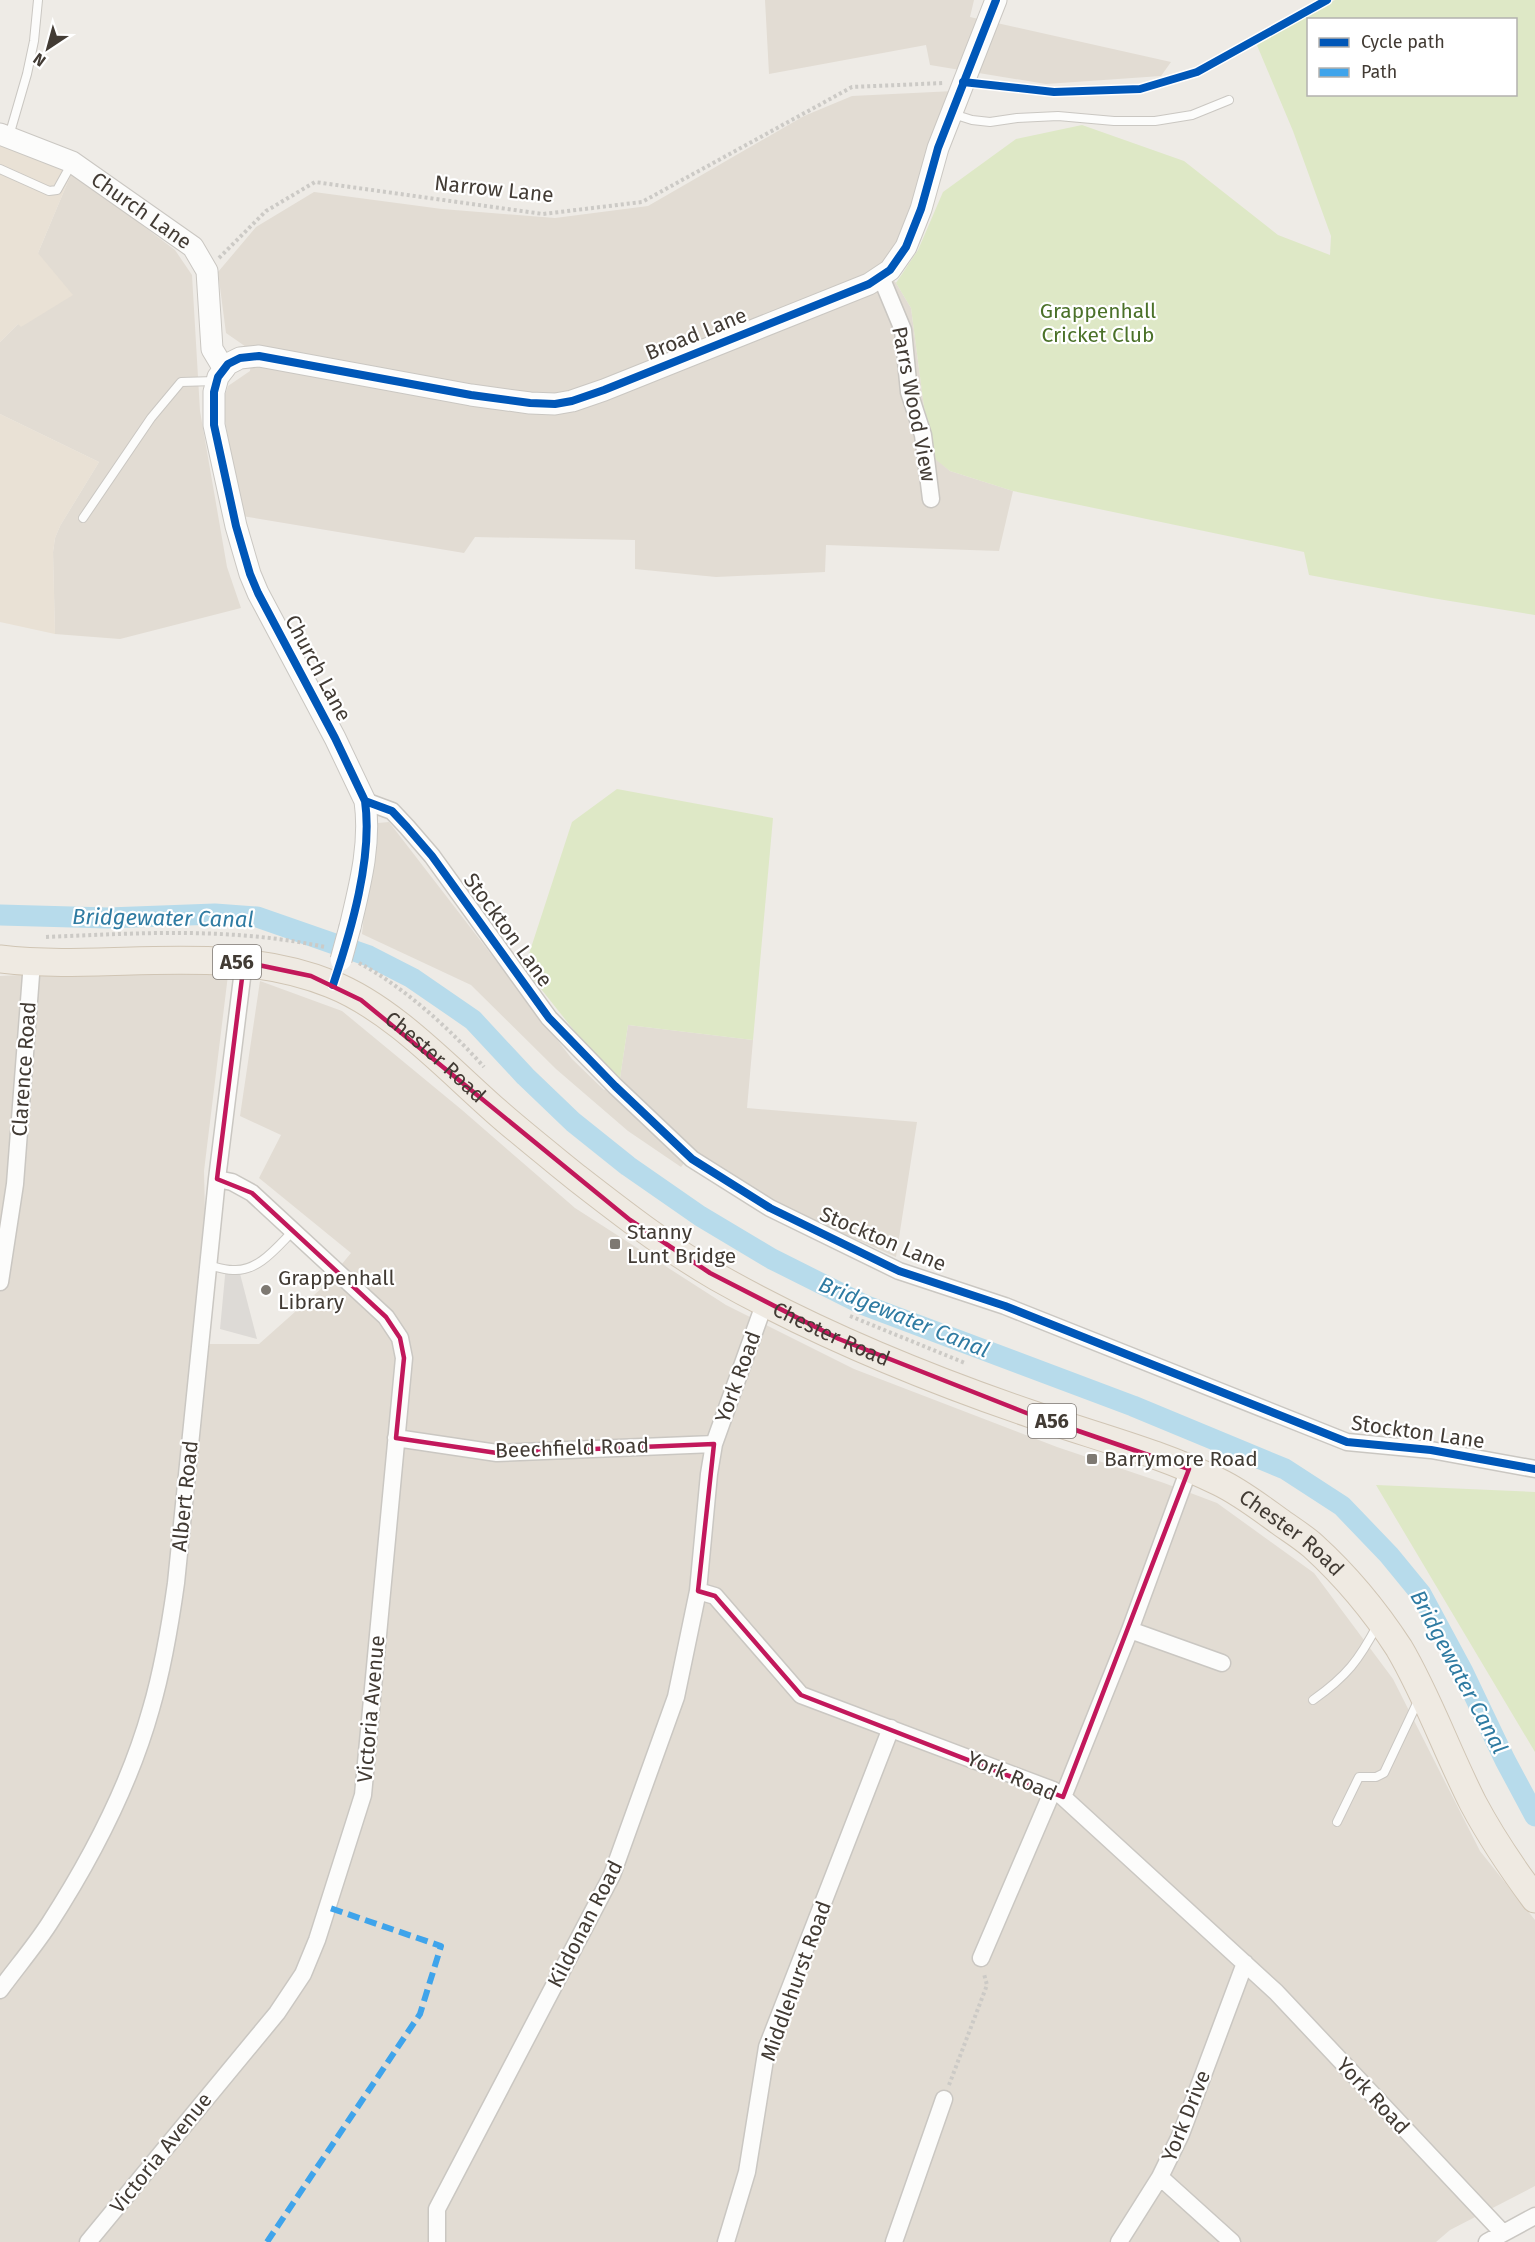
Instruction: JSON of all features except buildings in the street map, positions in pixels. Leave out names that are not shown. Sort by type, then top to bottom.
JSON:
[{"type":"main road","name":"Chester Road","points":[[0,959],[32,962],[175,960],[244,962],[298,973],[341,964],[361,1000],[401,1028],[516,1129],[630,1220],[710,1273],[839,1339],[914,1371],[1029,1414],[1189,1468],[1251,1501],[1311,1544],[1364,1599],[1380,1621],[1400,1650],[1472,1801],[1510,1866],[1535,1899]]},
{"type":"street","name":"Broad Lane","points":[[220,375],[240,358],[259,356],[471,395],[530,404],[555,404],[604,390],[869,284],[881,277],[898,260],[914,231],[938,148],[996,0]]},
{"type":"street","name":"Church Lane","points":[[3,136],[72,162],[193,247],[207,271],[212,349],[220,375],[212,404],[214,425],[236,526],[250,574],[365,801],[368,832],[366,849],[341,964]]},
{"type":"street","name":"Parrs Wood View","points":[[881,277],[903,330],[909,392],[923,435],[931,499]]},
{"type":"street","name":"Stockton Lane","points":[[365,801],[392,811],[407,827],[432,856],[549,1018],[615,1086],[692,1159],[770,1208],[899,1270],[1005,1306],[1347,1442],[1431,1450],[1535,1469]]},
{"type":"street","name":"Clarence Road","points":[[0,1282],[15,1184],[32,962]]},
{"type":"street","name":"Albert Road","points":[[0,1990],[48,1925],[90,1856],[122,1789],[151,1711],[168,1643],[217,1179],[244,962]]},
{"type":"street","name":"Victoria Avenue","points":[[88,2242],[277,2013],[303,1974],[363,1795],[404,1358],[400,1338],[386,1317],[252,1193],[232,1182],[217,1179]]},
{"type":"street","name":"York Road","points":[[765,1302],[714,1444],[698,1591],[716,1596],[801,1695],[1058,1794],[1276,1992],[1502,2232]]},
{"type":"street","name":"Beechfield Road","points":[[396,1438],[497,1453],[714,1444]]},
{"type":"street","points":[[981,1958],[1058,1794],[1130,1630],[1189,1468]]},
{"type":"street","name":"Kildonan Road","points":[[437,2242],[437,2209],[612,1875],[676,1697],[698,1591]]},
{"type":"street","points":[[1130,1630],[1222,1663]]},
{"type":"street","name":"Middlehurst Road","points":[[726,2242],[747,2172],[767,2047],[891,1728]]},
{"type":"street","name":"York Drive","points":[[1232,2242],[1161,2177],[1181,2134],[1245,1964]]},
{"type":"street","points":[[894,2242],[944,2099]]},
{"type":"street","points":[[1119,2242],[1161,2177]]},
{"type":"street","points":[[1487,2242],[1535,2216]]},
{"type":"lane","points":[[3,136],[27,74],[34,41],[38,0]]},
{"type":"lane","points":[[951,113],[972,120],[990,122],[1017,117],[1058,116],[1114,121],[1155,121],[1192,115],[1229,100]]},
{"type":"lane","points":[[0,169],[48,191],[57,190],[72,162]]},
{"type":"lane","points":[[83,518],[151,418],[181,382],[220,375]]},
{"type":"lane","points":[[208,1265],[233,1270],[250,1266],[267,1258],[293,1231]]},
{"type":"lane","points":[[1313,1700],[1349,1671],[1365,1649],[1380,1621]]},
{"type":"lane","points":[[1337,1822],[1359,1777],[1376,1777],[1384,1773],[1422,1694]]},
{"type":"path","points":[[42,937],[190,932],[282,938],[406,995],[466,1046],[489,1072]]},
{"type":"path","points":[[841,1312],[967,1365]]},
{"type":"path","points":[[944,2099],[987,1985],[981,1958]]},
{"type":"highlighted area","points":[[244,962],[311,976],[361,1000],[630,1220],[710,1273],[839,1339],[1029,1414],[1189,1469],[1063,1797],[801,1695],[715,1596],[698,1591],[714,1444],[497,1453],[396,1438],[404,1358],[400,1338],[386,1317],[252,1193],[217,1179]]},
{"type":"shaded area","points":[[765,0],[974,0],[970,17],[1171,62],[1161,76],[1046,84],[930,65],[926,45],[769,74]]},
{"type":"shaded area","points":[[954,91],[891,256],[880,265],[896,283],[911,308],[924,407],[935,458],[950,471],[1013,491],[999,551],[826,545],[825,572],[716,577],[635,569],[635,540],[475,537],[464,553],[242,516],[222,404],[228,386],[250,371],[252,351],[226,333],[218,272],[256,227],[314,192],[442,209],[555,218],[648,206],[804,116],[852,96]]},
{"type":"shaded area","points":[[0,144],[72,172],[38,253],[73,295],[21,327],[18,324],[0,342]]},
{"type":"shaded area","points":[[72,172],[175,250],[192,275],[200,411],[227,567],[241,608],[120,639],[55,634],[53,552],[55,538],[99,462],[0,414],[0,342],[18,324],[38,253]]},
{"type":"shaded area","points":[[0,414],[99,462],[55,538],[53,552],[55,634],[0,622]]},
{"type":"shaded area","points":[[389,822],[572,1059],[604,1090],[620,1078],[628,1025],[753,1040],[747,1108],[917,1122],[896,1257],[769,1201],[694,1151],[681,1167],[628,1131],[556,1069],[471,985],[362,934],[378,823]]},
{"type":"shaded area","points":[[98,971],[228,975],[204,1171],[208,1344],[259,1344],[323,1287],[351,1253],[259,1178],[281,1135],[240,1116],[260,981],[342,1011],[462,1110],[575,1208],[726,1305],[854,1369],[1057,1447],[1217,1503],[1314,1573],[1393,1679],[1480,1851],[1535,1920],[1535,2186],[1450,2230],[1436,2242],[0,2242],[0,976]]},
{"type":"shaded area","points":[[226,1265],[238,1266],[257,1339],[220,1329]]},
{"type":"green space","name":"Grappenhall Cricket Club","points":[[1335,0],[1535,0],[1535,615],[1309,575],[1304,552],[1013,491],[950,471],[935,459],[924,407],[911,308],[896,283],[918,250],[943,192],[1016,139],[1082,125],[1184,161],[1278,235],[1330,255],[1331,236],[1293,131],[1256,43]]},
{"type":"green space","points":[[617,789],[773,818],[753,1040],[628,1025],[620,1078],[615,1082],[522,965],[528,957],[572,822]]},
{"type":"green space","points":[[1376,1485],[1535,1492],[1535,1752]]},
{"type":"waterway","name":"Bridgewater Canal","points":[[0,915],[108,918],[215,914],[257,917],[369,956],[412,978],[473,1020],[525,1076],[573,1122],[628,1166],[700,1216],[772,1259],[864,1305],[1133,1406],[1285,1469],[1342,1506],[1389,1555],[1421,1594],[1535,1816]]},
{"type":"marked path","points":[[267,2242],[420,2014],[441,1946],[327,1907]]},
{"type":"cycle path","points":[[333,985],[359,894],[366,846],[365,801],[250,574],[236,526],[214,425],[214,392],[218,377],[228,364],[240,358],[259,356],[471,395],[555,404],[604,390],[869,284],[890,270],[906,247],[921,209],[938,148],[996,0]]},
{"type":"cycle path","points":[[963,82],[1054,92],[1140,89],[1197,72],[1327,0]]},
{"type":"cycle path","points":[[365,801],[392,811],[407,827],[432,856],[549,1018],[615,1086],[692,1159],[770,1208],[899,1271],[1005,1306],[1347,1442],[1431,1450],[1535,1469]]},
{"type":"place","name":"Stanny Lunt Bridge","points":[[615,1244]]},
{"type":"place","name":"Grappenhall Library","points":[[266,1290]]},
{"type":"place","name":"Barrymore Road","points":[[1092,1459]]}]
